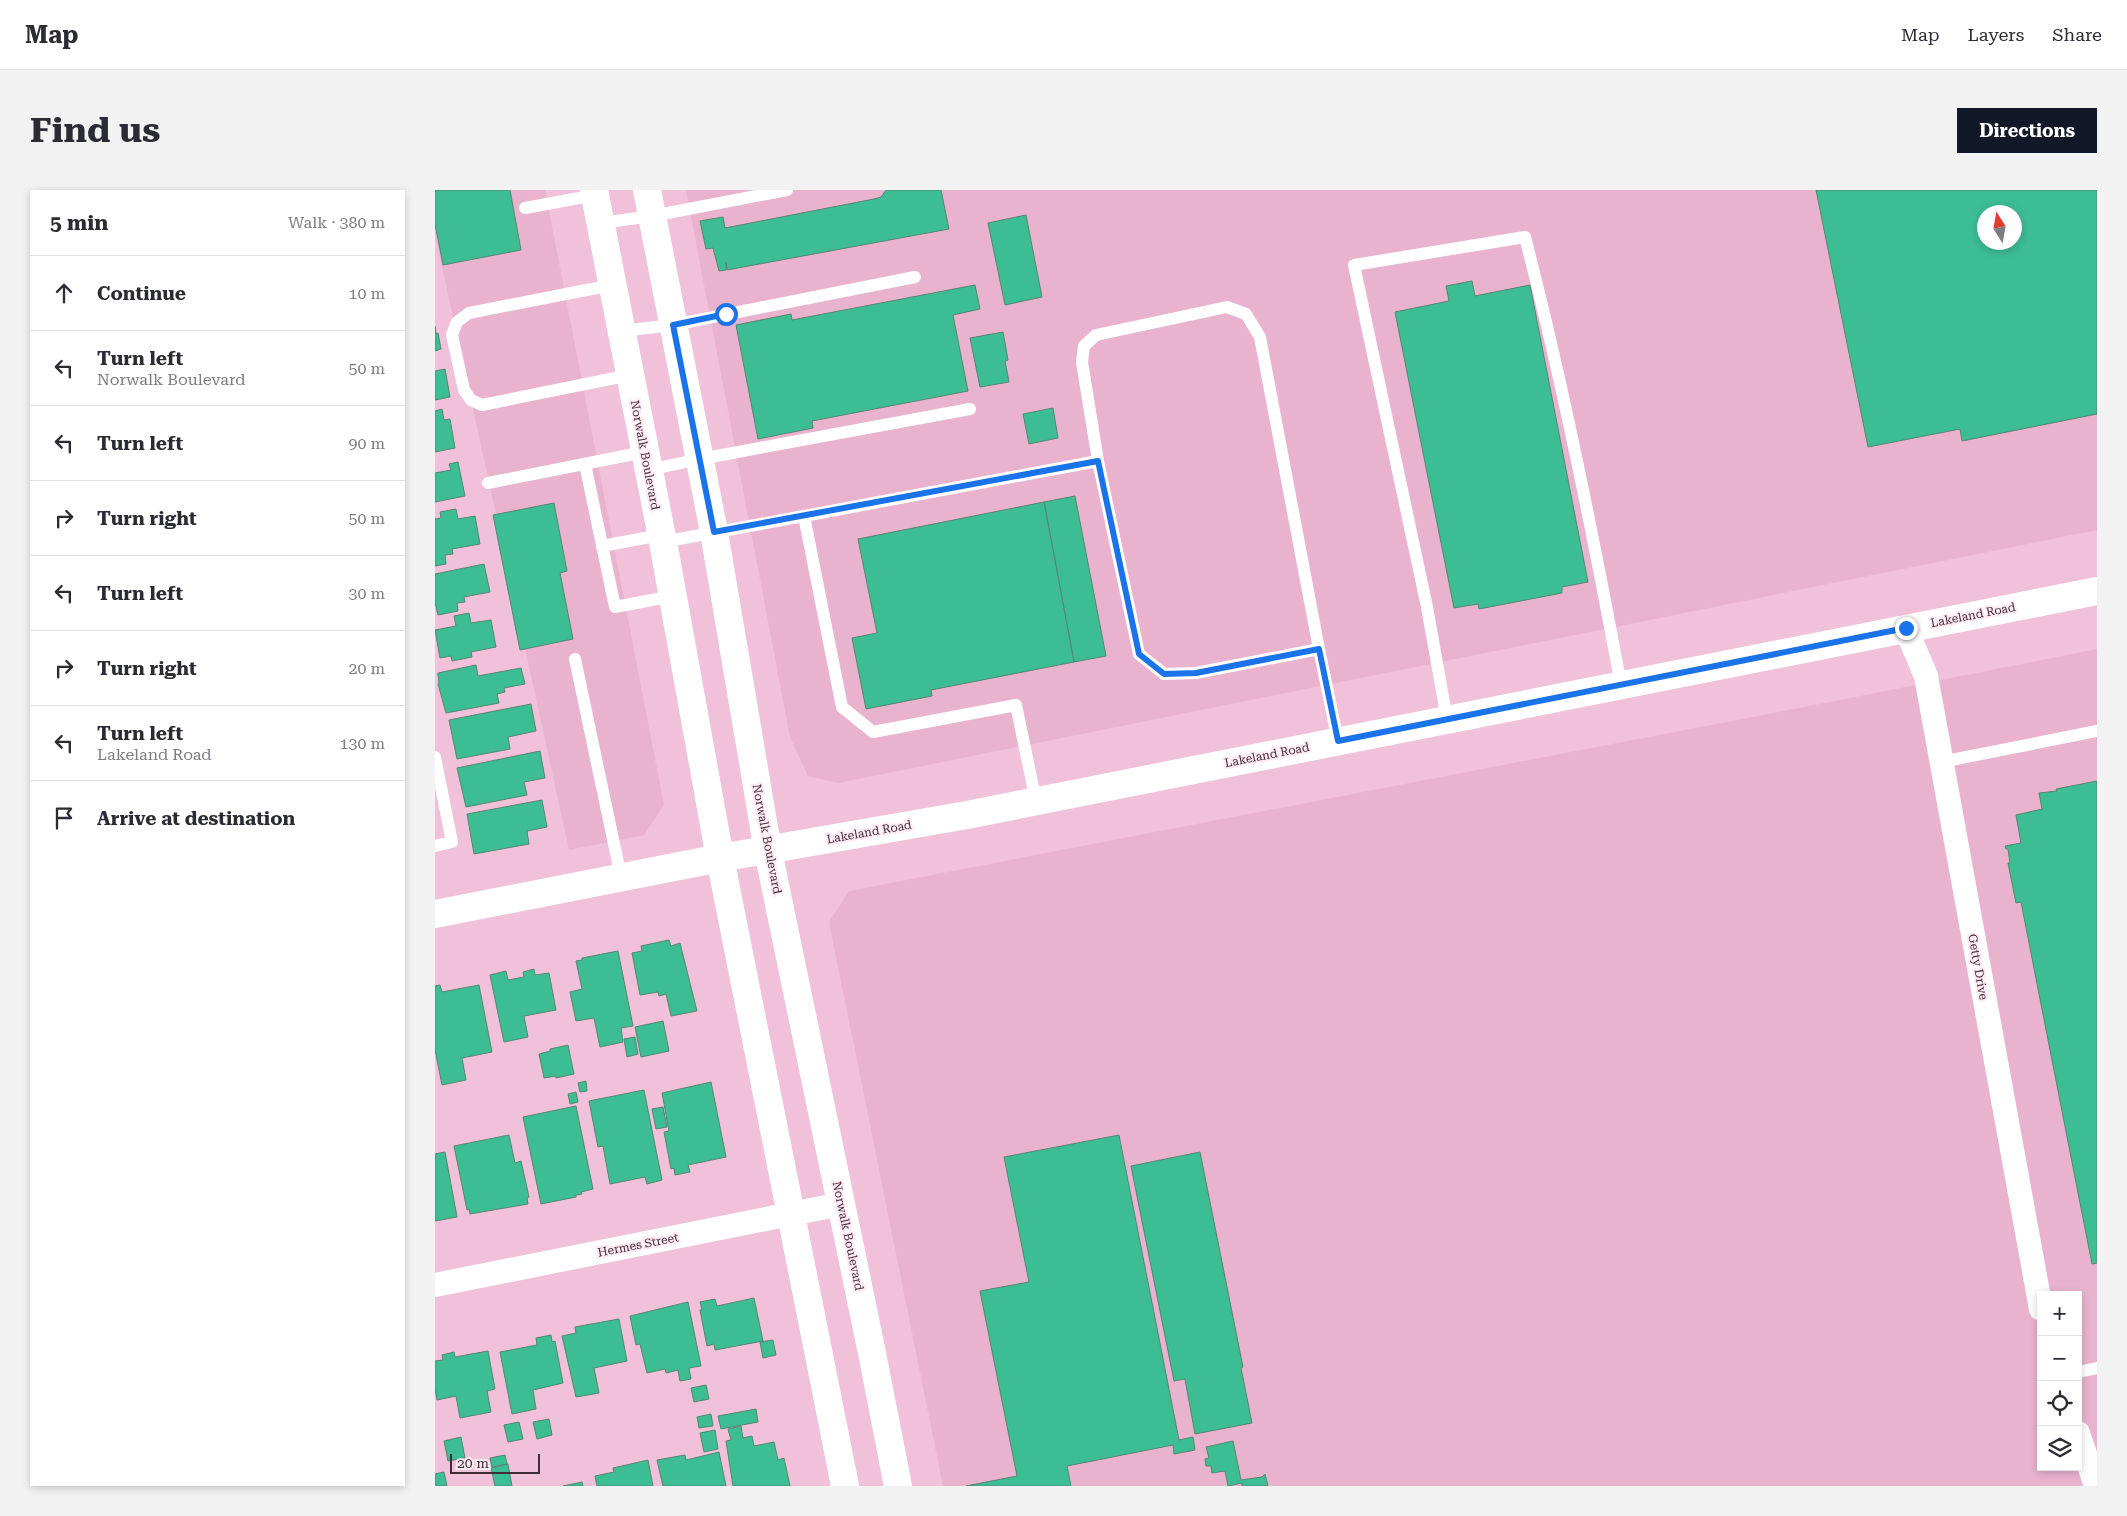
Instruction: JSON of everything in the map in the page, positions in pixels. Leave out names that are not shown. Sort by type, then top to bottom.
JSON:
[{"type":"main road","name":"Norwalk Boulevard","points":[[647,190],[714,532],[768,851],[898,1486]]},
{"type":"main road","name":"Norwalk Boulevard","points":[[595,192],[673,596],[720,858],[845,1486]]},
{"type":"main road","name":"Lakeland Road","points":[[435,914],[720,858],[768,851],[1036,801],[2097,591]]},
{"type":"street","name":"Getty Drive","points":[[1906,628],[1925,676],[2038,1291]]},
{"type":"street","name":"Hermes Street","points":[[435,1285],[841,1204]]},
{"type":"street","points":[[2082,1445],[2096,1486]]},
{"type":"lane","points":[[601,223],[652,216],[787,190]]},
{"type":"lane","points":[[525,208],[595,192]]},
{"type":"lane","points":[[1447,719],[1427,608],[1354,265],[1525,237],[1543,308],[1601,576],[1621,685]]},
{"type":"lane","points":[[621,331],[673,325],[915,277]]},
{"type":"lane","points":[[612,285],[469,313],[457,322],[452,335],[464,390],[471,400],[482,405],[630,376]]},
{"type":"lane","points":[[1319,649],[1196,673],[1164,674],[1139,654],[1098,461],[1082,362],[1084,346],[1096,335],[1227,307],[1246,314],[1260,337],[1338,741]]},
{"type":"lane","points":[[487,483],[585,464],[699,459],[970,409]]},
{"type":"lane","points":[[602,546],[714,532],[1098,461]]},
{"type":"lane","points":[[585,464],[615,607],[673,596]]},
{"type":"lane","points":[[804,516],[842,707],[873,732],[1016,705],[1036,801]]},
{"type":"lane","points":[[575,659],[621,877]]},
{"type":"lane","points":[[1941,762],[2097,731]]},
{"type":"lane","points":[[435,757],[452,842],[435,846]]},
{"type":"lane","points":[[2082,1371],[2097,1368]]},
{"type":"shaded area","points":[[435,190],[545,190],[664,805],[644,835],[569,850],[435,234]]},
{"type":"shaded area","points":[[686,190],[2097,190],[2097,530],[838,783],[808,776],[790,737]]},
{"type":"shaded area","points":[[2097,649],[2097,1486],[943,1486],[829,922],[849,891]]},
{"type":"building","points":[[435,190],[510,190],[521,250],[443,265],[435,224]]},
{"type":"building","points":[[886,190],[941,190],[949,229],[727,270],[726,262],[726,270],[719,271],[713,248],[706,249],[700,221],[723,217],[725,228],[874,199],[881,197]]},
{"type":"building","points":[[1816,190],[2097,190],[2097,414],[1962,441],[1960,429],[1868,447]]},
{"type":"building","points":[[1026,215],[1042,297],[1005,305],[988,223]]},
{"type":"building","points":[[1472,281],[1475,296],[1530,285],[1588,582],[1562,587],[1562,593],[1479,609],[1478,604],[1454,608],[1395,312],[1449,301],[1446,286]]},
{"type":"building","points":[[975,285],[980,309],[953,315],[968,391],[812,421],[813,428],[758,439],[736,325],[791,314],[792,320]]},
{"type":"building","points":[[435,326],[441,349],[435,351]]},
{"type":"building","points":[[1003,332],[1008,360],[1005,361],[1009,382],[980,387],[970,338]]},
{"type":"building","points":[[445,369],[450,397],[435,400],[435,371]]},
{"type":"building","points":[[1053,408],[1058,438],[1029,444],[1023,414]]},
{"type":"building","points":[[442,409],[444,420],[450,419],[455,448],[435,452],[435,411]]},
{"type":"building","points":[[458,462],[465,496],[435,502],[435,473],[451,470],[449,464]]},
{"type":"building","points":[[1075,496],[1106,656],[1074,662],[1044,502]]},
{"type":"building","points":[[1044,502],[1074,662],[931,690],[932,696],[866,709],[852,638],[877,633],[858,539]]},
{"type":"building","points":[[554,503],[567,571],[560,573],[573,639],[520,650],[493,515]]},
{"type":"building","points":[[456,509],[458,519],[475,516],[480,544],[452,549],[453,554],[445,555],[446,564],[435,566],[435,519],[441,518],[440,512]]},
{"type":"building","points":[[484,564],[490,592],[464,597],[465,602],[457,603],[458,611],[438,615],[435,603],[435,574]]},
{"type":"building","points":[[469,613],[471,623],[491,620],[496,647],[471,652],[472,657],[452,661],[451,656],[440,658],[435,630],[456,626],[454,616]]},
{"type":"building","points":[[476,665],[478,676],[521,668],[525,684],[504,688],[505,692],[497,694],[499,703],[446,713],[438,684],[438,673]]},
{"type":"building","points":[[531,704],[536,731],[508,737],[510,749],[457,759],[449,720]]},
{"type":"building","points":[[540,751],[545,778],[524,782],[527,795],[466,807],[457,768]]},
{"type":"building","points":[[2097,781],[2097,1263],[2092,1264],[2021,902],[2016,903],[2008,863],[2010,863],[2008,849],[2005,846],[2021,843],[2016,815],[2042,809],[2039,793],[2057,791],[2056,789]]},
{"type":"building","points":[[542,800],[547,827],[527,831],[529,844],[474,854],[467,814]]},
{"type":"building","points":[[669,940],[671,946],[680,943],[697,1011],[671,1016],[666,994],[659,996],[658,992],[640,995],[632,953],[642,951],[641,946]]},
{"type":"building","points":[[618,951],[633,1026],[621,1028],[623,1042],[600,1047],[594,1018],[576,1021],[570,992],[582,989],[576,961],[582,960],[582,958]]},
{"type":"building","points":[[534,969],[535,975],[549,973],[556,1010],[524,1016],[528,1037],[504,1042],[490,975],[506,971],[508,980],[524,977],[523,972]]},
{"type":"building","points":[[440,985],[442,992],[479,985],[492,1052],[462,1058],[466,1080],[442,1085],[435,1050],[435,986]]},
{"type":"building","points":[[663,1021],[669,1051],[641,1057],[635,1027]]},
{"type":"building","points":[[635,1037],[638,1054],[627,1057],[624,1039]]},
{"type":"building","points":[[568,1045],[574,1074],[556,1078],[556,1076],[544,1078],[539,1054],[550,1051],[550,1049]]},
{"type":"building","points":[[586,1081],[587,1091],[580,1092],[578,1083]]},
{"type":"building","points":[[711,1082],[726,1157],[688,1165],[690,1172],[675,1175],[674,1168],[671,1169],[664,1132],[669,1131],[662,1093]]},
{"type":"building","points":[[644,1090],[662,1180],[647,1184],[645,1177],[610,1184],[603,1146],[598,1147],[589,1101]]},
{"type":"building","points":[[576,1092],[578,1102],[570,1104],[568,1094]]},
{"type":"building","points":[[576,1106],[593,1189],[581,1192],[582,1194],[576,1195],[576,1197],[541,1204],[523,1117]]},
{"type":"building","points":[[663,1107],[667,1127],[656,1129],[652,1109]]},
{"type":"building","points":[[509,1135],[515,1163],[521,1161],[529,1197],[527,1198],[528,1204],[470,1214],[469,1209],[467,1210],[454,1146]]},
{"type":"building","points":[[1119,1135],[1179,1440],[1193,1437],[1195,1450],[1174,1454],[1173,1445],[1067,1466],[1071,1486],[966,1486],[1017,1476],[980,1291],[1029,1282],[1004,1157]]},
{"type":"building","points":[[445,1152],[457,1217],[435,1221],[435,1154]]},
{"type":"building","points":[[1200,1152],[1243,1367],[1241,1368],[1252,1423],[1195,1434],[1185,1379],[1174,1381],[1131,1166]]},
{"type":"building","points":[[754,1298],[763,1341],[715,1350],[714,1344],[707,1346],[700,1302],[715,1299],[717,1306]]},
{"type":"building","points":[[688,1302],[701,1366],[689,1368],[691,1379],[680,1381],[678,1370],[666,1373],[665,1369],[647,1373],[640,1344],[636,1345],[630,1316]]},
{"type":"building","points":[[619,1319],[627,1361],[594,1368],[599,1393],[576,1397],[562,1336],[576,1333],[575,1327]]},
{"type":"building","points":[[551,1335],[552,1342],[555,1341],[563,1383],[533,1390],[536,1409],[512,1414],[500,1352],[537,1345],[536,1338]]},
{"type":"building","points":[[773,1340],[776,1355],[763,1358],[760,1342]]},
{"type":"building","points":[[488,1351],[495,1389],[487,1391],[491,1412],[460,1418],[456,1396],[437,1400],[435,1361],[443,1360],[442,1355],[454,1352],[455,1357]]},
{"type":"building","points":[[706,1385],[709,1399],[694,1402],[691,1388]]},
{"type":"building","points":[[756,1409],[758,1422],[721,1429],[718,1416]]},
{"type":"building","points":[[711,1414],[713,1426],[699,1428],[697,1417]]},
{"type":"building","points":[[549,1419],[552,1435],[537,1439],[533,1422]]},
{"type":"building","points":[[519,1422],[523,1439],[508,1442],[504,1425]]},
{"type":"building","points":[[741,1426],[743,1438],[752,1436],[754,1446],[774,1442],[778,1460],[784,1458],[790,1486],[733,1486],[726,1441],[731,1440],[728,1429]]},
{"type":"building","points":[[715,1430],[718,1449],[704,1452],[700,1433]]},
{"type":"building","points":[[461,1437],[465,1458],[448,1461],[444,1441]]},
{"type":"building","points":[[1233,1441],[1241,1480],[1262,1477],[1265,1474],[1268,1486],[1242,1486],[1242,1483],[1228,1486],[1225,1471],[1212,1473],[1211,1466],[1206,1466],[1205,1459],[1209,1458],[1206,1447]]},
{"type":"building","points":[[719,1452],[726,1486],[663,1486],[657,1460],[685,1455],[686,1460]]},
{"type":"building","points":[[505,1455],[507,1464],[492,1467],[490,1458]]},
{"type":"building","points":[[648,1460],[653,1486],[597,1486],[595,1476],[614,1472],[613,1468]]},
{"type":"building","points":[[508,1464],[512,1486],[495,1486],[491,1468]]},
{"type":"building","points":[[444,1472],[447,1486],[435,1486],[435,1474]]},
{"type":"building","points":[[582,1482],[583,1486],[563,1486]]},
{"type":"route","points":[[726,314],[673,325],[714,532],[1098,461],[1139,654],[1164,674],[1196,673],[1319,649],[1338,741],[1906,628]]}]
